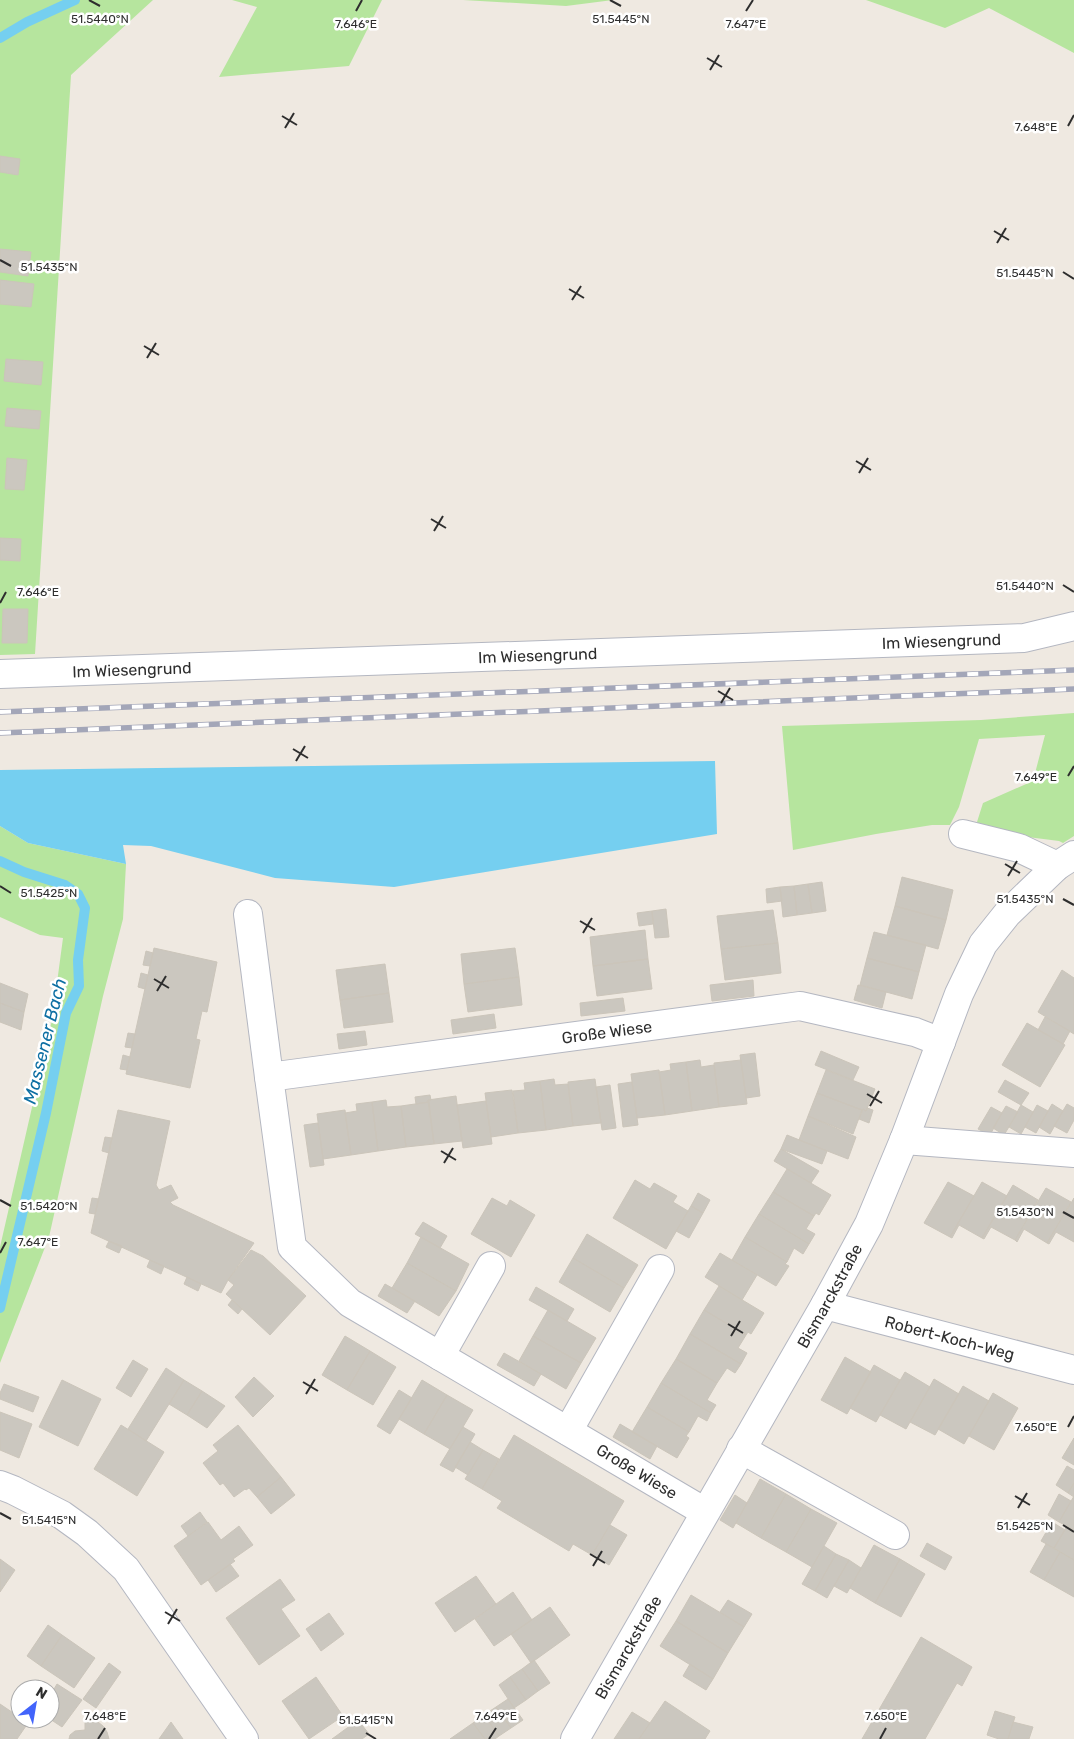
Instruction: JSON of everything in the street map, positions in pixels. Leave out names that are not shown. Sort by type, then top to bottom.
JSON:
[{"type":"street","name":"Im Wiesengrund","points":[[0,674],[1024,638],[1074,626]]},
{"type":"street","points":[[963,834],[1066,861]]},
{"type":"street","name":"Bismarckstraße","points":[[575,1739],[825,1305],[868,1224],[904,1140],[959,994],[983,944],[1007,914],[1066,861]]},
{"type":"street","name":"Große Wiese","points":[[248,914],[292,1247],[350,1303],[705,1512]]},
{"type":"street","name":"Große Wiese","points":[[269,1077],[800,1006],[914,1032],[941,1042]]},
{"type":"street","points":[[904,1140],[1074,1153]]},
{"type":"street","points":[[440,1356],[491,1266]]},
{"type":"street","points":[[568,1431],[660,1269]]},
{"type":"street","name":"Robert-Koch-Weg","points":[[825,1305],[1074,1370]]},
{"type":"street","points":[[741,1450],[895,1535]]},
{"type":"street","points":[[0,1485],[13,1490],[68,1520],[87,1533],[126,1569],[244,1739]]},
{"type":"green space","points":[[0,0],[153,0],[71,75],[35,654],[0,655]]},
{"type":"green space","points":[[232,0],[382,0],[349,66],[219,77],[257,7]]},
{"type":"green space","points":[[463,0],[613,0],[566,6]]},
{"type":"green space","points":[[866,0],[1074,0],[1074,53],[989,8],[945,28]]},
{"type":"green space","points":[[1074,713],[1074,836],[1063,843],[989,832],[981,830],[977,822],[983,803],[1033,781],[1045,735],[979,739],[959,807],[950,825],[932,825],[793,850],[782,726],[981,720]]},
{"type":"green space","points":[[0,826],[28,843],[126,864],[123,919],[103,996],[49,1237],[0,1363],[0,1247],[52,1020],[63,938],[40,935],[0,917]]},
{"type":"water","points":[[715,761],[717,834],[394,887],[275,878],[151,846],[123,845],[126,864],[28,843],[0,826],[0,770]]},
{"type":"building","points":[[0,156],[20,159],[18,175],[0,172]]},
{"type":"building","points":[[0,249],[31,252],[28,276],[0,272]]},
{"type":"building","points":[[0,280],[34,284],[31,307],[0,304]]},
{"type":"building","points":[[6,359],[43,362],[41,385],[4,381]]},
{"type":"building","points":[[7,408],[41,411],[39,429],[5,426]]},
{"type":"building","points":[[7,458],[27,460],[24,490],[5,489]]},
{"type":"building","points":[[0,538],[21,539],[20,561],[0,560]]},
{"type":"building","points":[[3,609],[28,609],[27,643],[2,643]]},
{"type":"building","points":[[902,877],[953,890],[946,920],[895,906]]},
{"type":"building","points":[[822,882],[826,911],[812,913],[808,884]]},
{"type":"building","points":[[808,884],[812,913],[797,915],[794,886]]},
{"type":"building","points":[[794,886],[797,915],[783,917],[780,887]]},
{"type":"building","points":[[780,887],[782,901],[767,903],[766,889]]},
{"type":"building","points":[[895,906],[946,920],[938,949],[887,935]]},
{"type":"building","points":[[666,909],[669,937],[655,938],[652,911]]},
{"type":"building","points":[[773,910],[778,943],[721,949],[717,916]]},
{"type":"building","points":[[652,911],[653,924],[639,926],[637,913]]},
{"type":"building","points":[[645,930],[648,959],[593,966],[590,937]]},
{"type":"building","points":[[874,932],[926,945],[919,972],[867,958]]},
{"type":"building","points":[[778,943],[781,973],[725,980],[721,949]]},
{"type":"building","points":[[154,948],[217,962],[207,1012],[202,1011],[196,1039],[200,1040],[190,1088],[126,1074]]},
{"type":"building","points":[[515,948],[519,977],[464,984],[461,954]]},
{"type":"building","points":[[146,951],[153,953],[150,966],[143,965]]},
{"type":"building","points":[[867,958],[919,972],[912,999],[860,985]]},
{"type":"building","points":[[648,959],[652,989],[597,996],[593,966]]},
{"type":"building","points":[[385,964],[389,993],[340,1000],[336,970]]},
{"type":"building","points":[[1062,970],[1074,978],[1074,1034],[1038,1012]]},
{"type":"building","points":[[141,973],[148,975],[145,989],[138,987]]},
{"type":"building","points":[[519,977],[522,1005],[468,1012],[464,984]]},
{"type":"building","points":[[753,980],[754,996],[712,1001],[710,985]]},
{"type":"building","points":[[0,983],[28,994],[24,1012],[0,1003]]},
{"type":"building","points":[[858,985],[886,992],[882,1008],[854,1000]]},
{"type":"building","points":[[389,993],[393,1022],[344,1028],[340,1000]]},
{"type":"building","points":[[623,998],[625,1011],[581,1016],[580,1003]]},
{"type":"building","points":[[0,1003],[24,1012],[21,1030],[0,1022]]},
{"type":"building","points":[[494,1014],[496,1028],[453,1034],[451,1020]]},
{"type":"building","points":[[1045,1017],[1070,1031],[1063,1044],[1038,1030]]},
{"type":"building","points":[[1027,1023],[1065,1045],[1040,1087],[1002,1065]]},
{"type":"building","points":[[365,1031],[367,1045],[339,1049],[337,1034]]},
{"type":"building","points":[[128,1033],[135,1034],[132,1048],[125,1047]]},
{"type":"building","points":[[821,1051],[859,1067],[853,1080],[815,1065]]},
{"type":"building","points":[[755,1053],[760,1096],[746,1098],[740,1055]]},
{"type":"building","points":[[123,1055],[130,1057],[127,1070],[120,1069]]},
{"type":"building","points":[[700,1060],[701,1067],[714,1065],[719,1107],[692,1111],[686,1062]]},
{"type":"building","points":[[741,1060],[747,1104],[719,1107],[714,1063]]},
{"type":"building","points":[[686,1062],[692,1111],[665,1115],[659,1072],[671,1070],[670,1064]]},
{"type":"building","points":[[659,1070],[665,1115],[637,1118],[631,1074]]},
{"type":"building","points":[[826,1070],[875,1089],[866,1111],[817,1093]]},
{"type":"building","points":[[554,1079],[555,1085],[568,1084],[573,1126],[546,1130],[540,1081]]},
{"type":"building","points":[[595,1079],[601,1123],[573,1126],[568,1082]]},
{"type":"building","points":[[1005,1080],[1029,1093],[1021,1105],[998,1092]]},
{"type":"building","points":[[540,1081],[546,1130],[518,1133],[513,1091],[525,1090],[524,1083]]},
{"type":"building","points":[[632,1082],[638,1125],[623,1127],[618,1084]]},
{"type":"building","points":[[610,1085],[616,1128],[602,1130],[596,1087]]},
{"type":"building","points":[[512,1090],[518,1133],[491,1137],[485,1093]]},
{"type":"building","points":[[817,1093],[862,1110],[853,1134],[808,1116]]},
{"type":"building","points":[[430,1095],[431,1100],[428,1100],[429,1102],[416,1104],[415,1097]]},
{"type":"building","points":[[456,1096],[462,1141],[434,1144],[428,1100]]},
{"type":"building","points":[[386,1100],[387,1107],[401,1106],[406,1147],[378,1151],[372,1102]]},
{"type":"building","points":[[486,1101],[492,1144],[463,1148],[457,1105]]},
{"type":"building","points":[[372,1102],[378,1151],[351,1155],[345,1113],[357,1111],[356,1104]]},
{"type":"building","points":[[429,1102],[434,1144],[406,1147],[401,1106]]},
{"type":"building","points":[[1052,1104],[1063,1111],[1050,1134],[1039,1127]]},
{"type":"building","points":[[1067,1104],[1074,1108],[1074,1120],[1067,1133],[1054,1126]]},
{"type":"building","points":[[1021,1105],[1033,1112],[1021,1134],[1009,1127]]},
{"type":"building","points":[[1037,1105],[1048,1111],[1036,1133],[1025,1127]]},
{"type":"building","points":[[1006,1106],[1018,1112],[1004,1135],[993,1128]]},
{"type":"building","points":[[991,1107],[1002,1113],[990,1135],[978,1129]]},
{"type":"building","points":[[867,1108],[873,1110],[869,1123],[859,1119],[863,1109],[866,1111]]},
{"type":"building","points":[[118,1110],[170,1121],[156,1185],[159,1190],[171,1185],[178,1198],[170,1202],[173,1205],[254,1243],[221,1293],[91,1233]]},
{"type":"building","points":[[345,1110],[351,1155],[323,1159],[317,1114]]},
{"type":"building","points":[[808,1116],[856,1137],[848,1159],[799,1140]]},
{"type":"building","points":[[318,1123],[324,1165],[310,1167],[304,1125]]},
{"type":"building","points":[[787,1135],[827,1151],[822,1164],[781,1149]]},
{"type":"building","points":[[105,1137],[112,1138],[109,1153],[102,1151]]},
{"type":"building","points":[[781,1149],[819,1171],[811,1183],[774,1161]]},
{"type":"building","points":[[787,1169],[831,1195],[819,1215],[816,1213],[814,1216],[773,1192]]},
{"type":"building","points":[[635,1180],[650,1189],[654,1183],[677,1196],[673,1202],[688,1211],[666,1249],[613,1218]]},
{"type":"building","points":[[948,1182],[974,1196],[950,1237],[924,1223]]},
{"type":"building","points":[[982,1182],[1007,1196],[982,1238],[959,1225],[952,1238],[950,1237]]},
{"type":"building","points":[[1013,1185],[1038,1200],[1015,1240],[991,1227],[984,1239],[982,1238]]},
{"type":"building","points":[[1046,1188],[1071,1202],[1047,1243],[1024,1229],[1017,1242],[1015,1240]]},
{"type":"building","points":[[773,1192],[814,1216],[806,1229],[815,1234],[809,1244],[759,1214]]},
{"type":"building","points":[[698,1193],[710,1200],[703,1213],[691,1206]]},
{"type":"building","points":[[92,1198],[99,1199],[95,1214],[89,1213]]},
{"type":"building","points":[[492,1198],[507,1206],[510,1200],[535,1215],[511,1257],[471,1234]]},
{"type":"building","points":[[1074,1198],[1074,1242],[1056,1232],[1049,1244],[1047,1243]]},
{"type":"building","points":[[691,1206],[703,1213],[689,1238],[676,1231]]},
{"type":"building","points":[[759,1214],[809,1244],[803,1254],[794,1248],[787,1262],[745,1237]]},
{"type":"building","points":[[423,1222],[447,1236],[440,1248],[415,1234]]},
{"type":"building","points":[[587,1234],[638,1265],[624,1288],[573,1258]]},
{"type":"building","points":[[421,1237],[469,1264],[456,1291],[407,1263]]},
{"type":"building","points":[[745,1237],[787,1262],[785,1264],[789,1266],[776,1286],[732,1260]]},
{"type":"building","points":[[109,1241],[122,1246],[119,1253],[106,1247]]},
{"type":"building","points":[[251,1250],[263,1256],[306,1296],[270,1335],[226,1294],[234,1285],[228,1280]]},
{"type":"building","points":[[720,1253],[757,1275],[742,1300],[705,1277]]},
{"type":"building","points":[[573,1258],[624,1288],[610,1312],[559,1282]]},
{"type":"building","points":[[150,1260],[164,1266],[161,1274],[147,1267]]},
{"type":"building","points":[[407,1263],[456,1291],[439,1316],[392,1288]]},
{"type":"building","points":[[187,1277],[201,1284],[198,1291],[184,1284]]},
{"type":"building","points":[[385,1284],[415,1301],[407,1313],[378,1296]]},
{"type":"building","points":[[719,1286],[764,1313],[751,1334],[748,1332],[746,1335],[704,1310]]},
{"type":"building","points":[[536,1287],[574,1309],[567,1321],[529,1300]]},
{"type":"building","points":[[232,1300],[242,1309],[238,1314],[228,1305]]},
{"type":"building","points":[[548,1310],[596,1338],[581,1363],[533,1336]]},
{"type":"building","points":[[704,1310],[746,1335],[738,1348],[747,1353],[741,1364],[690,1334]]},
{"type":"building","points":[[690,1334],[741,1364],[735,1373],[727,1368],[717,1383],[676,1359]]},
{"type":"building","points":[[345,1336],[370,1351],[347,1390],[322,1375]]},
{"type":"building","points":[[533,1336],[581,1363],[566,1389],[519,1361]]},
{"type":"building","points":[[370,1351],[396,1367],[373,1405],[347,1390]]},
{"type":"building","points":[[504,1353],[541,1374],[534,1386],[497,1365]]},
{"type":"building","points":[[845,1357],[871,1372],[847,1414],[821,1400]]},
{"type":"building","points":[[676,1359],[717,1383],[707,1400],[716,1405],[711,1413],[661,1383]]},
{"type":"building","points":[[133,1360],[148,1369],[131,1397],[116,1388]]},
{"type":"building","points":[[874,1365],[900,1380],[876,1422],[850,1408]]},
{"type":"building","points":[[166,1368],[184,1380],[146,1441],[128,1429]]},
{"type":"building","points":[[905,1372],[930,1387],[906,1429],[880,1415]]},
{"type":"building","points":[[254,1377],[274,1396],[253,1417],[235,1397]]},
{"type":"building","points":[[934,1379],[959,1394],[935,1435],[910,1422]]},
{"type":"building","points":[[62,1380],[101,1399],[78,1446],[39,1427]]},
{"type":"building","points":[[184,1380],[202,1391],[187,1415],[169,1404]]},
{"type":"building","points":[[422,1380],[447,1395],[424,1434],[399,1419]]},
{"type":"building","points":[[661,1383],[711,1413],[707,1421],[698,1416],[689,1432],[647,1407]]},
{"type":"building","points":[[4,1384],[39,1397],[33,1412],[0,1399],[0,1393]]},
{"type":"building","points":[[963,1386],[989,1401],[964,1444],[938,1429]]},
{"type":"building","points":[[399,1390],[412,1398],[390,1434],[377,1426]]},
{"type":"building","points":[[202,1391],[225,1406],[207,1428],[187,1415]]},
{"type":"building","points":[[993,1393],[1018,1408],[994,1450],[969,1436]]},
{"type":"building","points":[[447,1395],[473,1410],[450,1449],[424,1434]]},
{"type":"building","points":[[647,1407],[689,1432],[686,1436],[689,1438],[677,1458],[632,1432]]},
{"type":"building","points":[[0,1412],[32,1424],[19,1458],[0,1450]]},
{"type":"building","points":[[620,1424],[657,1446],[650,1459],[613,1437]]},
{"type":"building","points":[[121,1425],[164,1452],[137,1496],[94,1469]]},
{"type":"building","points":[[238,1425],[281,1477],[257,1497],[249,1488],[234,1497],[223,1483],[220,1485],[203,1463],[218,1451],[213,1445]]},
{"type":"building","points":[[463,1427],[475,1434],[453,1472],[440,1465]]},
{"type":"building","points":[[514,1435],[624,1501],[592,1555],[573,1544],[569,1551],[497,1508],[502,1501],[482,1489]]},
{"type":"building","points":[[1074,1438],[1074,1465],[1062,1458]]},
{"type":"building","points":[[470,1442],[483,1450],[468,1475],[455,1467]]},
{"type":"building","points":[[483,1450],[499,1459],[482,1489],[465,1479]]},
{"type":"building","points":[[1067,1466],[1074,1470],[1074,1483],[1068,1493],[1056,1485]]},
{"type":"building","points":[[281,1477],[295,1495],[271,1514],[257,1497]]},
{"type":"building","points":[[760,1479],[786,1494],[761,1538],[736,1523]]},
{"type":"building","points":[[1074,1483],[1074,1497],[1068,1493]]},
{"type":"building","points":[[786,1494],[811,1509],[786,1552],[761,1538]]},
{"type":"building","points":[[1059,1494],[1071,1501],[1059,1522],[1048,1515]]},
{"type":"building","points":[[735,1495],[747,1503],[733,1528],[720,1520]]},
{"type":"building","points":[[1074,1496],[1074,1530],[1059,1522]]},
{"type":"building","points":[[811,1509],[837,1523],[812,1567],[786,1552]]},
{"type":"building","points":[[200,1512],[207,1522],[188,1536],[181,1526]]},
{"type":"building","points":[[208,1522],[221,1540],[239,1526],[253,1545],[233,1559],[235,1561],[201,1585],[174,1546]]},
{"type":"building","points":[[1052,1522],[1065,1530],[1054,1548],[1041,1541]]},
{"type":"building","points":[[610,1525],[627,1535],[609,1565],[592,1555]]},
{"type":"building","points":[[1067,1526],[1074,1530],[1074,1560],[1054,1548]]},
{"type":"building","points":[[927,1543],[952,1557],[945,1570],[920,1556]]},
{"type":"building","points":[[1046,1544],[1060,1552],[1044,1580],[1030,1572]]},
{"type":"building","points":[[874,1545],[900,1559],[875,1603],[850,1588]]},
{"type":"building","points":[[824,1546],[836,1554],[815,1591],[802,1584]]},
{"type":"building","points":[[1060,1552],[1074,1560],[1074,1597],[1044,1580]]},
{"type":"building","points":[[836,1554],[849,1560],[827,1598],[815,1591]]},
{"type":"building","points":[[0,1559],[15,1570],[0,1592]]},
{"type":"building","points":[[900,1559],[925,1574],[901,1617],[875,1603]]},
{"type":"building","points":[[849,1560],[861,1568],[847,1593],[834,1586]]},
{"type":"building","points":[[230,1564],[239,1576],[216,1592],[208,1580]]},
{"type":"building","points":[[476,1576],[496,1604],[455,1632],[435,1603]]},
{"type":"building","points":[[280,1579],[295,1600],[281,1609],[300,1636],[259,1665],[226,1618]]},
{"type":"building","points":[[513,1592],[532,1620],[494,1646],[475,1619]]},
{"type":"building","points":[[691,1595],[744,1627],[728,1653],[676,1621]]},
{"type":"building","points":[[728,1600],[752,1614],[744,1627],[720,1612]]},
{"type":"building","points":[[550,1607],[570,1635],[531,1663],[511,1634]]},
{"type":"building","points":[[329,1613],[344,1634],[321,1651],[306,1629]]},
{"type":"building","points":[[676,1621],[728,1653],[713,1679],[660,1646]]},
{"type":"building","points":[[48,1625],[62,1635],[41,1666],[27,1656]]},
{"type":"building","points":[[62,1635],[95,1658],[74,1688],[41,1666]]},
{"type":"building","points":[[921,1637],[972,1667],[962,1686],[957,1683],[925,1739],[862,1739]]},
{"type":"building","points":[[534,1660],[550,1683],[538,1691],[522,1669]]},
{"type":"building","points":[[109,1663],[121,1672],[96,1708],[83,1699]]},
{"type":"building","points":[[690,1664],[713,1679],[706,1690],[683,1676]]},
{"type":"building","points":[[522,1669],[538,1691],[526,1700],[510,1677]]},
{"type":"building","points":[[316,1677],[343,1716],[309,1739],[282,1701]]},
{"type":"building","points":[[510,1677],[526,1700],[514,1708],[499,1685]]},
{"type":"building","points":[[60,1686],[82,1700],[62,1727],[60,1726]]},
{"type":"building","points":[[508,1699],[523,1720],[511,1728],[496,1707]]},
{"type":"building","points":[[665,1701],[710,1731],[705,1739],[639,1739]]},
{"type":"building","points":[[0,1704],[10,1711],[10,1729],[24,1729],[17,1739],[0,1739]]},
{"type":"building","points":[[496,1707],[511,1728],[499,1736],[484,1715]]},
{"type":"building","points":[[995,1711],[1015,1717],[1008,1739],[999,1739],[987,1735]]},
{"type":"building","points":[[632,1712],[650,1723],[639,1739],[614,1739]]},
{"type":"building","points":[[484,1715],[499,1736],[495,1739],[485,1739],[473,1723]]},
{"type":"building","points":[[85,1718],[98,1722],[103,1726],[109,1739],[69,1739],[70,1735],[75,1731],[85,1730]]},
{"type":"building","points":[[358,1720],[369,1734],[362,1739],[332,1739]]},
{"type":"building","points":[[171,1722],[183,1739],[159,1739]]},
{"type":"building","points":[[1013,1722],[1033,1727],[1029,1739],[1008,1739]]},
{"type":"building","points":[[473,1723],[485,1739],[450,1739]]},
{"type":"waterway","name":"Massener Bach","points":[[0,38],[27,22],[75,0]]},
{"type":"waterway","name":"Massener Bach","points":[[0,861],[24,872],[65,885],[78,894],[85,908],[78,960],[79,986],[66,1013],[46,1113],[0,1308]]},
{"type":"railway","points":[[0,712],[1074,670]]},
{"type":"railway","points":[[0,733],[1074,689]]}]
